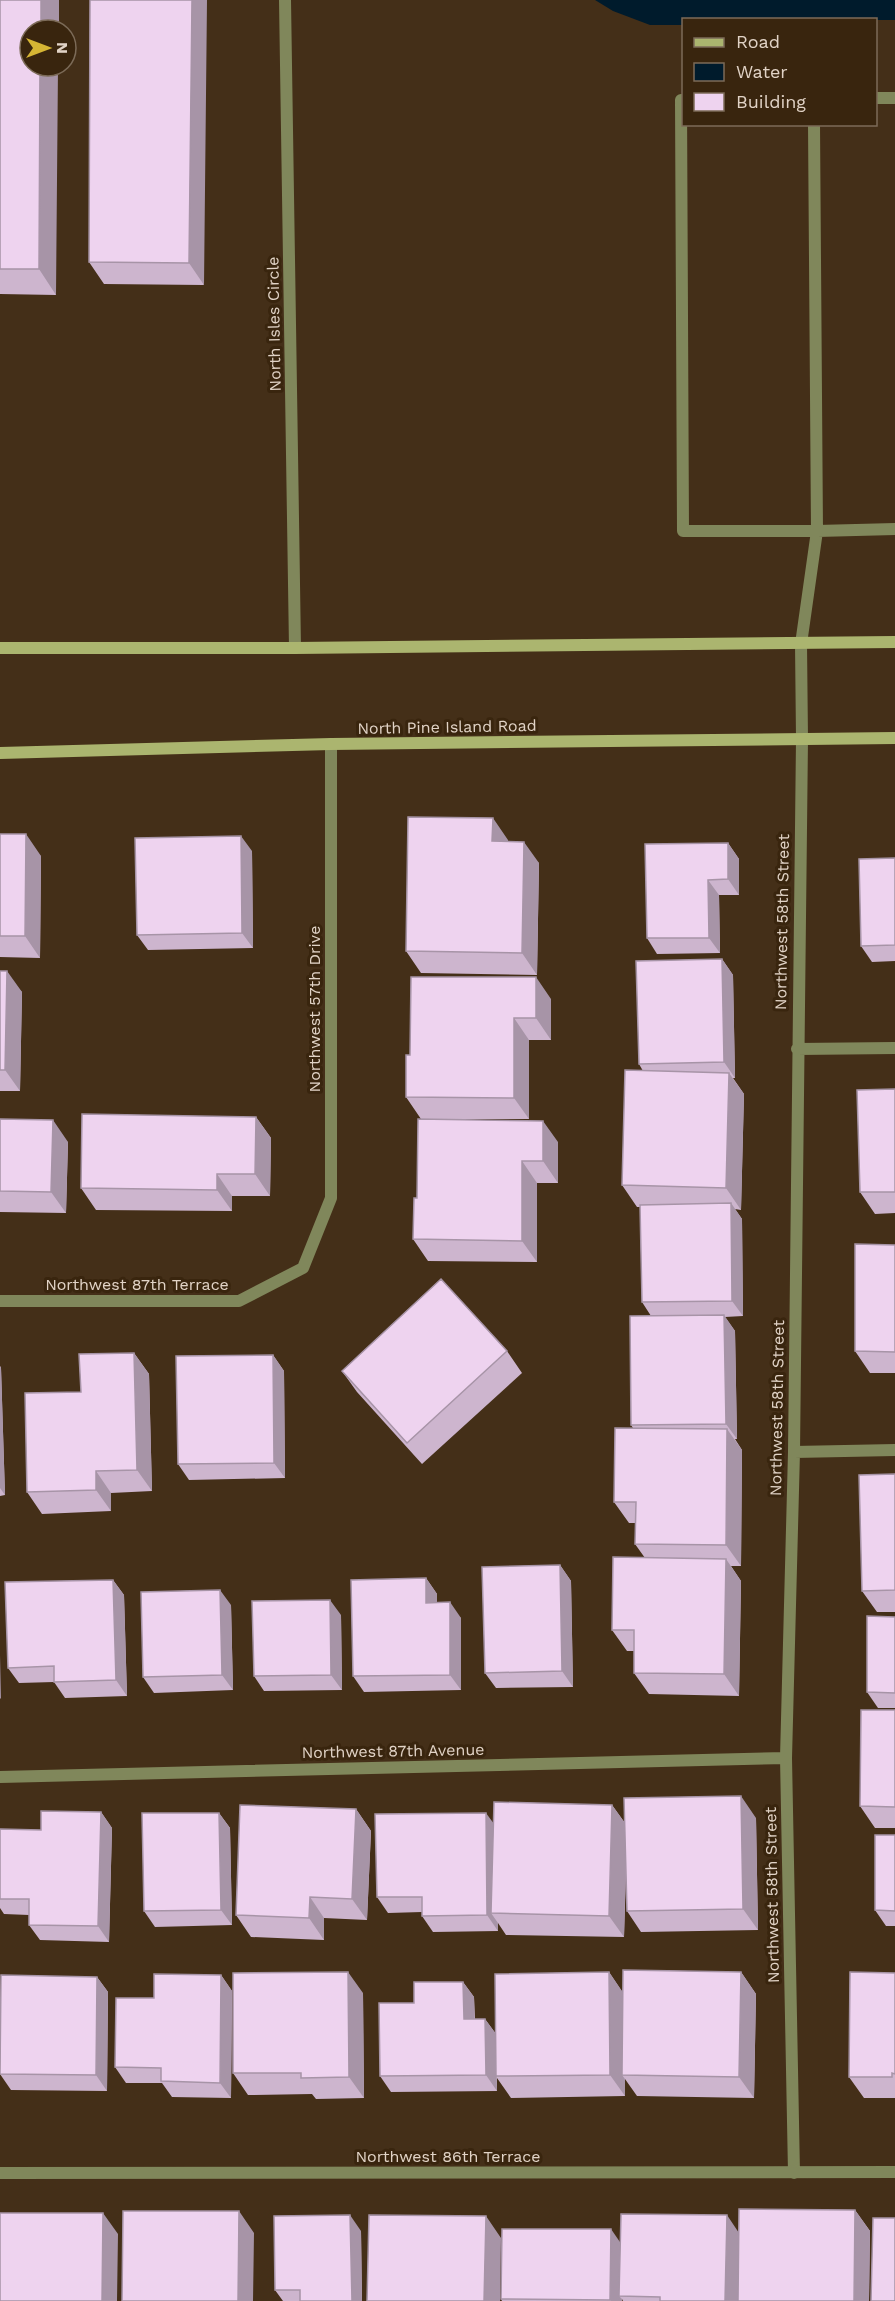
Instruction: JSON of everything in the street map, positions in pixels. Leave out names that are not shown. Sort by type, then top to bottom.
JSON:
[{"type":"main road","points":[[0,648],[295,648],[895,642]]},
{"type":"main road","name":"North Pine Island Road","points":[[0,753],[331,744],[895,738]]},
{"type":"street","name":"North Isles Circle","points":[[285,0],[295,648]]},
{"type":"street","points":[[877,98],[895,98]]},
{"type":"street","points":[[682,100],[683,531],[895,529]]},
{"type":"street","name":"Northwest 58th Street","points":[[794,2173],[786,1758],[794,1452],[802,740],[801,644],[817,531],[814,126]]},
{"type":"street","name":"Northwest 57th Drive","points":[[303,1268],[331,1198],[331,744]]},
{"type":"street","points":[[797,1049],[895,1048]]},
{"type":"street","name":"Northwest 87th Terrace","points":[[0,1300],[239,1300],[303,1268]]},
{"type":"street","points":[[794,1452],[895,1450]]},
{"type":"street","name":"Northwest 87th Avenue","points":[[0,1777],[786,1758]]},
{"type":"street","name":"Northwest 86th Terrace","points":[[0,2173],[895,2172]]},
{"type":"water","points":[[595,0],[895,0],[895,20],[877,20],[877,18],[682,18],[682,25],[650,25],[613,11]]},
{"type":"building","points":[[0,0],[41,0],[41,18],[18,18],[18,78],[40,78],[39,269],[0,269]]},
{"type":"building","points":[[90,0],[192,0],[189,263],[89,262]]},
{"type":"building","points":[[408,817],[493,818],[492,841],[524,842],[522,953],[406,951]]},
{"type":"building","points":[[0,834],[26,834],[25,936],[0,936]]},
{"type":"building","points":[[241,836],[242,933],[137,935],[135,838]]},
{"type":"building","points":[[728,843],[728,879],[708,880],[709,938],[647,938],[645,844]]},
{"type":"building","points":[[895,858],[895,945],[861,946],[859,859]]},
{"type":"building","points":[[722,959],[724,1062],[639,1064],[636,961]]},
{"type":"building","points":[[0,971],[7,971],[5,1070],[0,1070]]},
{"type":"building","points":[[411,977],[536,977],[536,1018],[514,1018],[514,1098],[406,1097],[406,1055],[410,1055]]},
{"type":"building","points":[[625,1070],[729,1073],[726,1188],[622,1185]]},
{"type":"building","points":[[895,1089],[895,1192],[860,1192],[857,1090]]},
{"type":"building","points":[[82,1114],[256,1117],[255,1174],[217,1174],[217,1190],[81,1188]]},
{"type":"building","points":[[0,1119],[53,1120],[51,1192],[0,1191]]},
{"type":"building","points":[[418,1119],[543,1121],[543,1161],[522,1161],[522,1241],[413,1239],[414,1198],[417,1198]]},
{"type":"building","points":[[731,1203],[732,1301],[642,1302],[640,1205]]},
{"type":"building","points":[[855,1244],[895,1245],[895,1352],[855,1351]]},
{"type":"building","points":[[441,1279],[507,1351],[407,1443],[342,1371]]},
{"type":"building","points":[[724,1315],[726,1424],[631,1425],[630,1316]]},
{"type":"building","points":[[134,1353],[137,1470],[96,1471],[96,1490],[27,1492],[25,1393],[81,1392],[79,1354]]},
{"type":"building","points":[[273,1355],[274,1463],[178,1464],[176,1356]]},
{"type":"building","points":[[615,1428],[727,1429],[726,1545],[635,1544],[636,1502],[614,1502]]},
{"type":"building","points":[[895,1474],[895,1590],[862,1591],[859,1475]]},
{"type":"building","points":[[613,1557],[726,1559],[724,1674],[634,1673],[634,1630],[612,1630]]},
{"type":"building","points":[[560,1565],[562,1671],[485,1673],[482,1567]]},
{"type":"building","points":[[426,1578],[426,1603],[450,1602],[450,1675],[353,1676],[351,1580]]},
{"type":"building","points":[[113,1580],[116,1680],[54,1682],[54,1666],[8,1668],[5,1582]]},
{"type":"building","points":[[220,1590],[222,1675],[143,1677],[141,1592]]},
{"type":"building","points":[[330,1600],[331,1675],[254,1676],[252,1601]]},
{"type":"building","points":[[867,1616],[895,1617],[895,1693],[867,1692]]},
{"type":"building","points":[[861,1710],[895,1710],[895,1807],[860,1806]]},
{"type":"building","points":[[741,1796],[743,1909],[627,1911],[624,1798]]},
{"type":"building","points":[[494,1802],[612,1805],[609,1916],[491,1913]]},
{"type":"building","points":[[240,1805],[356,1809],[352,1899],[310,1897],[309,1918],[236,1915]]},
{"type":"building","points":[[41,1811],[101,1812],[98,1926],[29,1925],[29,1899],[0,1899],[0,1829],[41,1830]]},
{"type":"building","points":[[142,1813],[219,1813],[221,1910],[144,1911]]},
{"type":"building","points":[[486,1813],[487,1915],[422,1916],[422,1897],[377,1897],[375,1814]]},
{"type":"building","points":[[875,1835],[895,1835],[895,1911],[875,1910]]},
{"type":"building","points":[[623,1970],[741,1972],[739,2077],[622,2075]]},
{"type":"building","points":[[348,1972],[349,2077],[301,2078],[301,2073],[233,2073],[233,1973]]},
{"type":"building","points":[[609,1972],[610,2075],[496,2076],[495,1974]]},
{"type":"building","points":[[850,1972],[895,1973],[895,2074],[892,2073],[892,2077],[849,2077]]},
{"type":"building","points":[[154,1974],[221,1975],[220,2083],[161,2081],[161,2068],[115,2067],[116,1998],[154,1998]]},
{"type":"building","points":[[1,1975],[97,1977],[96,2075],[0,2074]]},
{"type":"building","points":[[414,1982],[463,1982],[464,2019],[485,2019],[486,2075],[380,2076],[379,2003],[414,2003]]},
{"type":"building","points":[[739,2209],[855,2210],[854,2301],[738,2301]]},
{"type":"building","points":[[123,2211],[239,2211],[238,2301],[122,2301]]},
{"type":"building","points":[[0,2213],[103,2213],[102,2301],[0,2301]]},
{"type":"building","points":[[621,2214],[727,2215],[725,2301],[660,2301],[660,2297],[619,2296]]},
{"type":"building","points":[[350,2215],[352,2301],[300,2301],[300,2290],[275,2290],[274,2216]]},
{"type":"building","points":[[369,2215],[486,2216],[484,2301],[367,2301]]},
{"type":"building","points":[[873,2218],[895,2218],[895,2301],[871,2301]]},
{"type":"building","points":[[502,2229],[611,2229],[610,2300],[501,2299]]}]
